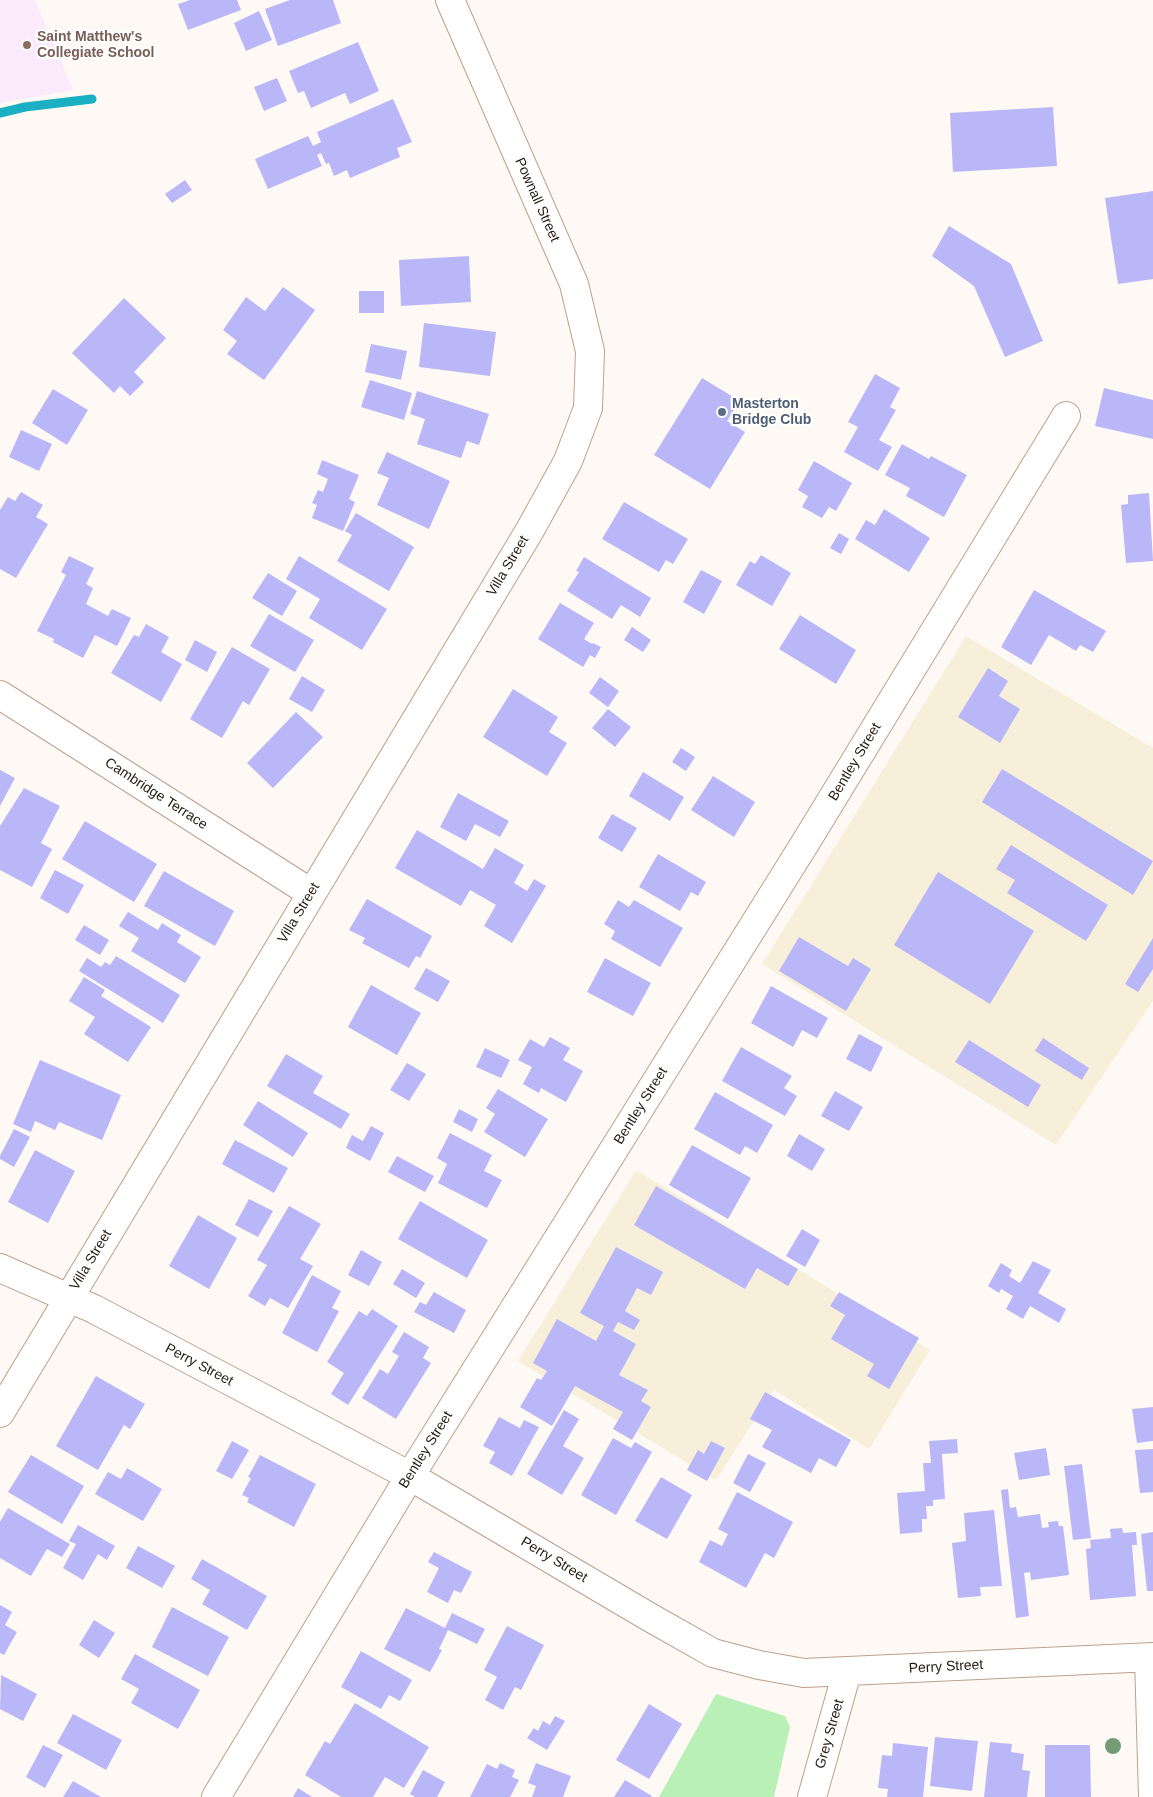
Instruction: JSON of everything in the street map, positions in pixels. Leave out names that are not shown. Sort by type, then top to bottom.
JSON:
[{"type":"street","name":"Pownall Street","points":[[450,0],[574,284],[590,351],[588,408]]},
{"type":"street","name":"Villa Street","points":[[0,1413],[530,530],[568,462],[588,408]]},
{"type":"street","name":"Bentley Street","points":[[216,1797],[410,1476],[804,845],[1066,416]]},
{"type":"street","name":"Cambridge Terrace","points":[[0,695],[311,893]]},
{"type":"street","name":"Perry Street","points":[[0,1268],[94,1309],[410,1476],[713,1653],[759,1665],[804,1673],[1151,1658]]},
{"type":"street","points":[[1151,1658],[1153,1797]]},
{"type":"street","name":"Grey Street","points":[[812,1797],[847,1672]]},
{"type":"shaded area","name":"Saint Matthew's Collegiate School","points":[[0,0],[35,0],[73,90],[0,103]]},
{"type":"shaded area","points":[[966,636],[1153,748],[1153,1001],[1056,1145],[762,964]]},
{"type":"shaded area","points":[[636,1170],[930,1350],[869,1449],[774,1390],[716,1480],[518,1361]]},
{"type":"green space","points":[[716,1694],[785,1716],[790,1727],[774,1797],[659,1797]]},
{"type":"building","points":[[190,0],[237,0],[241,10],[188,30],[178,4]]},
{"type":"building","points":[[290,0],[333,0],[341,23],[278,46],[265,9]]},
{"type":"building","points":[[259,11],[272,40],[246,51],[234,23]]},
{"type":"building","points":[[358,42],[379,91],[350,104],[345,93],[311,108],[304,91],[298,93],[289,71]]},
{"type":"building","points":[[277,78],[287,101],[264,111],[254,87]]},
{"type":"building","points":[[393,99],[412,142],[397,148],[400,157],[350,178],[347,170],[334,176],[329,163],[326,164],[321,153],[317,155],[322,166],[268,189],[255,159],[308,136],[313,146],[321,142],[317,132]]},
{"type":"building","points":[[1053,107],[1057,166],[953,172],[950,113]]},
{"type":"building","points":[[185,180],[192,190],[172,203],[165,194]]},
{"type":"building","points":[[1153,191],[1153,279],[1118,284],[1105,198]]},
{"type":"building","points":[[949,226],[1011,264],[1043,341],[1005,357],[974,286],[932,256]]},
{"type":"building","points":[[469,256],[471,302],[401,306],[399,260]]},
{"type":"building","points":[[283,287],[315,310],[264,380],[227,354],[237,341],[223,330],[246,297],[265,311]]},
{"type":"building","points":[[359,291],[384,291],[384,313],[359,313]]},
{"type":"building","points":[[124,298],[166,338],[134,372],[144,382],[130,396],[120,386],[114,393],[72,353]]},
{"type":"building","points":[[424,323],[496,332],[490,376],[419,367]]},
{"type":"building","points":[[371,344],[407,351],[401,380],[365,372]]},
{"type":"building","points":[[875,374],[900,388],[890,407],[896,410],[879,440],[892,447],[878,471],[844,452],[858,427],[848,422]]},
{"type":"building","points":[[702,378],[740,401],[727,421],[745,432],[710,489],[654,455]]},
{"type":"building","points":[[370,380],[412,393],[404,420],[361,407]]},
{"type":"building","points":[[1104,388],[1153,400],[1153,439],[1095,426]]},
{"type":"building","points":[[53,389],[88,410],[67,445],[32,423]]},
{"type":"building","points":[[417,391],[489,414],[479,445],[467,441],[461,458],[417,444],[425,419],[410,414]]},
{"type":"building","points":[[21,430],[52,444],[39,471],[9,457]]},
{"type":"building","points":[[902,444],[929,459],[931,456],[967,475],[944,517],[906,496],[910,488],[885,475]]},
{"type":"building","points":[[387,452],[450,481],[429,529],[377,505],[389,478],[377,473]]},
{"type":"building","points":[[322,460],[359,475],[349,499],[355,502],[343,531],[312,518],[317,505],[312,503],[318,490],[323,492],[328,479],[317,474]]},
{"type":"building","points":[[814,461],[852,483],[836,511],[829,507],[822,518],[802,507],[808,496],[798,490]]},
{"type":"building","points":[[21,492],[43,505],[36,517],[48,524],[16,578],[0,569],[0,510],[8,497],[15,501]]},
{"type":"building","points":[[1149,493],[1153,561],[1126,563],[1121,505],[1128,504],[1128,495]]},
{"type":"building","points":[[624,502],[688,539],[673,564],[666,560],[659,572],[602,539]]},
{"type":"building","points":[[884,509],[930,538],[909,572],[855,539],[866,520],[875,525]]},
{"type":"building","points":[[356,513],[414,547],[389,591],[337,561],[352,535],[345,531]]},
{"type":"building","points":[[839,533],[849,539],[841,554],[830,548]]},
{"type":"building","points":[[761,555],[791,573],[772,606],[736,585],[750,561],[755,564]]},
{"type":"building","points":[[69,556],[94,568],[86,584],[93,588],[86,604],[108,616],[112,609],[131,618],[117,646],[95,635],[83,658],[53,642],[54,639],[37,631],[66,575],[61,572]]},
{"type":"building","points":[[299,556],[387,609],[362,650],[309,618],[320,599],[286,579]]},
{"type":"building","points":[[584,557],[651,598],[640,617],[621,605],[612,619],[567,591],[579,572],[576,571]]},
{"type":"building","points":[[701,570],[722,581],[704,614],[683,602]]},
{"type":"building","points":[[268,573],[297,591],[282,616],[252,598]]},
{"type":"building","points":[[1034,590],[1106,631],[1093,652],[1080,645],[1076,651],[1049,635],[1031,665],[1001,647]]},
{"type":"building","points":[[560,603],[594,623],[584,639],[601,647],[595,658],[590,655],[583,667],[538,639]]},
{"type":"building","points":[[269,614],[314,640],[295,672],[250,646]]},
{"type":"building","points":[[800,615],[856,650],[836,684],[779,649]]},
{"type":"building","points":[[146,624],[169,637],[161,652],[182,664],[161,702],[111,673],[134,635],[139,637]]},
{"type":"building","points":[[632,627],[651,640],[643,652],[624,640]]},
{"type":"building","points":[[195,640],[217,652],[207,672],[185,660]]},
{"type":"building","points":[[232,647],[270,669],[249,705],[243,701],[222,738],[190,719]]},
{"type":"building","points":[[988,668],[1008,681],[999,696],[1020,709],[1000,743],[958,717]]},
{"type":"building","points":[[302,676],[325,690],[312,712],[289,699]]},
{"type":"building","points":[[600,677],[619,691],[608,707],[589,693]]},
{"type":"building","points":[[513,689],[558,717],[549,732],[567,743],[547,776],[483,737]]},
{"type":"building","points":[[608,709],[631,727],[615,747],[592,728]]},
{"type":"building","points":[[296,712],[323,737],[273,788],[247,763]]},
{"type":"building","points":[[681,748],[695,757],[686,771],[672,762]]},
{"type":"building","points":[[1002,769],[1153,861],[1133,895],[982,802]]},
{"type":"building","points":[[0,770],[15,778],[0,806]]},
{"type":"building","points":[[643,772],[684,797],[670,821],[629,796]]},
{"type":"building","points":[[713,776],[755,802],[734,837],[691,810]]},
{"type":"building","points":[[24,788],[60,806],[41,843],[52,849],[32,887],[0,870],[0,826]]},
{"type":"building","points":[[458,793],[509,821],[500,837],[475,824],[466,841],[440,827]]},
{"type":"building","points":[[612,814],[637,828],[622,852],[598,838]]},
{"type":"building","points":[[85,821],[157,864],[134,902],[62,859]]},
{"type":"building","points":[[417,830],[483,869],[495,848],[524,865],[514,883],[527,891],[534,879],[546,886],[512,943],[484,926],[496,905],[470,890],[461,906],[395,868]]},
{"type":"building","points":[[1011,845],[1108,905],[1086,941],[1007,893],[1015,880],[996,869]]},
{"type":"building","points":[[658,854],[706,882],[698,896],[691,892],[680,911],[639,887]]},
{"type":"building","points":[[55,870],[84,885],[68,914],[40,898]]},
{"type":"building","points":[[164,871],[234,911],[215,946],[144,906]]},
{"type":"building","points":[[938,872],[1034,931],[990,1004],[894,945]]},
{"type":"building","points":[[367,899],[432,936],[420,958],[416,956],[409,968],[362,943],[365,938],[349,930]]},
{"type":"building","points":[[618,900],[629,907],[634,900],[683,928],[660,967],[611,939],[615,931],[604,924]]},
{"type":"building","points":[[128,912],[158,930],[162,923],[181,935],[177,942],[201,957],[185,983],[131,951],[139,938],[119,926]]},
{"type":"building","points":[[84,925],[109,940],[100,955],[75,940]]},
{"type":"building","points":[[799,937],[848,966],[853,958],[871,969],[846,1011],[779,971]]},
{"type":"building","points":[[1153,938],[1153,969],[1138,992],[1125,984]]},
{"type":"building","points":[[116,956],[180,995],[163,1023],[79,971],[87,958],[101,967],[105,962],[110,965]]},
{"type":"building","points":[[605,958],[651,983],[633,1016],[587,992]]},
{"type":"building","points":[[426,968],[450,981],[438,1002],[414,989]]},
{"type":"building","points":[[84,977],[105,990],[101,996],[151,1027],[128,1062],[84,1034],[95,1017],[69,1001]]},
{"type":"building","points":[[371,985],[421,1013],[397,1055],[348,1027]]},
{"type":"building","points":[[771,986],[828,1018],[817,1038],[802,1030],[793,1047],[751,1023]]},
{"type":"building","points":[[859,1034],[883,1047],[871,1072],[846,1059]]},
{"type":"building","points":[[550,1037],[570,1048],[563,1060],[583,1071],[566,1102],[541,1088],[539,1093],[523,1084],[532,1067],[518,1060],[530,1039],[544,1047]]},
{"type":"building","points":[[1043,1038],[1089,1068],[1082,1080],[1035,1051]]},
{"type":"building","points":[[969,1040],[1041,1085],[1028,1107],[955,1062]]},
{"type":"building","points":[[741,1047],[792,1076],[784,1088],[797,1096],[785,1116],[722,1081]]},
{"type":"building","points":[[485,1048],[510,1060],[501,1078],[476,1067]]},
{"type":"building","points":[[286,1054],[323,1076],[313,1093],[350,1114],[341,1129],[267,1086]]},
{"type":"building","points":[[40,1060],[121,1095],[102,1140],[59,1122],[55,1130],[35,1121],[31,1132],[13,1124]]},
{"type":"building","points":[[407,1063],[426,1074],[409,1101],[390,1090]]},
{"type":"building","points":[[498,1089],[548,1119],[525,1157],[484,1132],[495,1114],[486,1108]]},
{"type":"building","points":[[835,1091],[863,1107],[849,1131],[821,1116]]},
{"type":"building","points":[[715,1092],[773,1125],[757,1153],[745,1146],[740,1155],[694,1129]]},
{"type":"building","points":[[258,1101],[308,1133],[293,1157],[243,1125]]},
{"type":"building","points":[[459,1109],[478,1119],[472,1132],[453,1122]]},
{"type":"building","points":[[371,1126],[384,1133],[370,1161],[346,1148],[352,1135],[363,1141]]},
{"type":"building","points":[[14,1129],[30,1137],[14,1167],[0,1159],[0,1156]]},
{"type":"building","points":[[450,1133],[492,1155],[484,1171],[502,1180],[487,1208],[438,1183],[447,1164],[437,1158]]},
{"type":"building","points":[[799,1134],[825,1149],[812,1171],[787,1156]]},
{"type":"building","points":[[235,1140],[288,1168],[274,1193],[222,1164]]},
{"type":"building","points":[[692,1145],[751,1178],[728,1219],[669,1185]]},
{"type":"building","points":[[35,1150],[75,1171],[48,1223],[8,1202]]},
{"type":"building","points":[[397,1156],[434,1176],[425,1192],[388,1172]]},
{"type":"building","points":[[656,1186],[798,1269],[788,1286],[757,1268],[745,1289],[634,1225]]},
{"type":"building","points":[[249,1199],[273,1211],[258,1237],[235,1225]]},
{"type":"building","points":[[420,1201],[488,1240],[467,1278],[398,1239]]},
{"type":"building","points":[[289,1206],[321,1224],[300,1259],[313,1266],[288,1308],[270,1298],[265,1306],[248,1296],[267,1265],[257,1260]]},
{"type":"building","points":[[198,1215],[237,1238],[209,1289],[169,1266]]},
{"type":"building","points":[[802,1229],[820,1240],[805,1267],[786,1256]]},
{"type":"building","points":[[616,1247],[663,1272],[651,1295],[637,1288],[625,1311],[640,1320],[634,1330],[618,1322],[613,1331],[636,1344],[619,1375],[648,1390],[641,1401],[651,1407],[632,1440],[613,1429],[623,1412],[575,1386],[552,1426],[520,1407],[537,1378],[541,1380],[547,1371],[533,1363],[557,1319],[596,1341],[604,1326],[580,1313]]},
{"type":"building","points":[[361,1250],[382,1262],[369,1286],[348,1275]]},
{"type":"building","points":[[1033,1261],[1051,1270],[1038,1293],[1066,1309],[1059,1323],[1030,1306],[1023,1319],[1006,1309],[1013,1296],[1001,1289],[999,1293],[988,1286],[1001,1263],[1012,1270],[1009,1276],[1020,1283]]},
{"type":"building","points":[[402,1269],[425,1283],[416,1298],[393,1284]]},
{"type":"building","points":[[312,1275],[341,1291],[332,1308],[339,1311],[317,1352],[282,1333]]},
{"type":"building","points":[[434,1292],[466,1310],[454,1333],[414,1312],[420,1302],[426,1305]]},
{"type":"building","points":[[839,1292],[919,1338],[889,1389],[867,1376],[874,1364],[831,1339],[845,1315],[830,1306]]},
{"type":"building","points":[[372,1309],[398,1326],[348,1405],[331,1394],[344,1373],[327,1362],[359,1311],[367,1316]]},
{"type":"building","points":[[404,1332],[429,1347],[423,1358],[431,1363],[396,1419],[362,1398],[380,1369],[388,1374],[399,1356],[392,1352]]},
{"type":"building","points":[[96,1376],[145,1404],[130,1429],[124,1425],[98,1470],[56,1446]]},
{"type":"building","points":[[765,1392],[851,1440],[836,1467],[819,1458],[811,1473],[762,1447],[772,1430],[750,1419]]},
{"type":"building","points":[[1153,1407],[1153,1441],[1137,1443],[1132,1409]]},
{"type":"building","points":[[564,1410],[579,1419],[563,1446],[584,1458],[562,1495],[527,1474]]},
{"type":"building","points":[[499,1417],[520,1428],[524,1420],[539,1427],[512,1476],[489,1463],[495,1452],[483,1446]]},
{"type":"building","points":[[613,1438],[631,1448],[635,1442],[652,1452],[616,1515],[581,1495]]},
{"type":"building","points":[[957,1439],[958,1453],[942,1454],[945,1499],[933,1500],[933,1506],[926,1506],[927,1519],[922,1519],[922,1532],[900,1534],[897,1493],[925,1491],[923,1463],[931,1463],[929,1441]]},
{"type":"building","points":[[232,1441],[249,1450],[232,1479],[216,1471]]},
{"type":"building","points":[[711,1441],[725,1448],[707,1481],[687,1470],[698,1450],[704,1454]]},
{"type":"building","points":[[1046,1448],[1050,1475],[1019,1480],[1014,1453]]},
{"type":"building","points":[[1153,1449],[1153,1492],[1140,1493],[1135,1450]]},
{"type":"building","points":[[748,1454],[766,1463],[750,1492],[733,1483]]},
{"type":"building","points":[[31,1455],[84,1486],[62,1524],[8,1492]]},
{"type":"building","points":[[260,1455],[316,1484],[294,1527],[247,1502],[249,1498],[242,1495],[251,1478],[248,1477]]},
{"type":"building","points":[[1082,1464],[1091,1538],[1073,1540],[1064,1466]]},
{"type":"building","points":[[127,1468],[162,1489],[143,1521],[95,1494],[108,1472],[121,1479]]},
{"type":"building","points":[[661,1477],[692,1495],[667,1539],[635,1521]]},
{"type":"building","points":[[1008,1489],[1010,1508],[1016,1507],[1018,1517],[1040,1514],[1042,1528],[1049,1527],[1048,1522],[1058,1521],[1059,1526],[1063,1526],[1069,1575],[1031,1580],[1030,1572],[1024,1573],[1029,1616],[1016,1618],[1001,1490]]},
{"type":"building","points":[[737,1492],[793,1522],[774,1558],[765,1553],[746,1588],[699,1562],[710,1540],[722,1546],[728,1534],[718,1529]]},
{"type":"building","points":[[8,1508],[70,1544],[62,1557],[47,1549],[31,1576],[0,1558],[0,1522]]},
{"type":"building","points":[[994,1510],[1002,1586],[980,1587],[981,1596],[958,1598],[952,1543],[966,1541],[964,1513]]},
{"type":"building","points":[[78,1525],[115,1546],[107,1560],[98,1554],[83,1580],[63,1568],[76,1544],[69,1541]]},
{"type":"building","points":[[1122,1528],[1123,1533],[1136,1532],[1137,1545],[1132,1545],[1136,1596],[1090,1600],[1086,1549],[1091,1548],[1090,1540],[1111,1538],[1110,1529]]},
{"type":"building","points":[[1153,1532],[1153,1591],[1147,1591],[1141,1534]]},
{"type":"building","points":[[138,1546],[175,1566],[162,1588],[126,1568]]},
{"type":"building","points":[[434,1552],[472,1572],[461,1593],[454,1590],[448,1603],[427,1592],[439,1568],[428,1562]]},
{"type":"building","points":[[202,1559],[267,1596],[247,1630],[202,1604],[210,1590],[191,1579]]},
{"type":"building","points":[[0,1605],[12,1612],[5,1625],[17,1632],[4,1655],[0,1653]]},
{"type":"building","points":[[172,1607],[229,1637],[208,1676],[152,1647]]},
{"type":"building","points":[[406,1608],[445,1628],[452,1613],[485,1629],[477,1644],[448,1630],[439,1649],[442,1650],[430,1672],[384,1649]]},
{"type":"building","points":[[94,1620],[115,1633],[99,1658],[79,1645]]},
{"type":"building","points":[[507,1626],[544,1645],[521,1690],[515,1687],[503,1710],[485,1700],[497,1677],[484,1670]]},
{"type":"building","points":[[361,1651],[412,1680],[400,1701],[389,1695],[381,1709],[341,1687]]},
{"type":"building","points":[[135,1654],[200,1690],[178,1729],[131,1703],[139,1689],[121,1679]]},
{"type":"building","points":[[1,1675],[37,1694],[23,1721],[0,1709]]},
{"type":"building","points":[[355,1703],[429,1747],[404,1788],[385,1777],[373,1797],[341,1797],[305,1775],[325,1741],[330,1744]]},
{"type":"building","points":[[649,1704],[682,1724],[649,1779],[616,1760]]},
{"type":"building","points":[[73,1714],[122,1740],[106,1770],[57,1743]]},
{"type":"building","points":[[555,1716],[565,1721],[547,1750],[527,1738],[534,1728],[538,1731],[543,1721],[550,1725]]},
{"type":"building","points":[[935,1737],[978,1741],[972,1791],[930,1786]]},
{"type":"building","points":[[990,1742],[1012,1744],[1011,1752],[1024,1754],[1022,1770],[1030,1771],[1027,1797],[984,1797]]},
{"type":"building","points":[[893,1743],[928,1747],[923,1797],[887,1797],[888,1789],[878,1788],[882,1755],[892,1756]]},
{"type":"building","points":[[43,1745],[63,1755],[45,1788],[26,1777]]},
{"type":"building","points":[[1045,1745],[1090,1745],[1091,1797],[1045,1797]]},
{"type":"building","points":[[500,1763],[515,1770],[512,1777],[519,1780],[510,1797],[470,1797],[487,1764],[497,1769]]},
{"type":"building","points":[[536,1763],[571,1776],[563,1797],[532,1797],[536,1786],[528,1783]]},
{"type":"building","points":[[423,1770],[445,1782],[437,1797],[415,1797],[410,1794]]},
{"type":"building","points":[[625,1780],[652,1796],[614,1797]]},
{"type":"building","points":[[73,1781],[101,1797],[63,1797]]},
{"type":"building","points":[[298,1788],[312,1797],[293,1797]]},
{"type":"waterway","points":[[0,113],[25,107],[92,99]]},
{"type":"place","name":"Saint Matthew's Collegiate School","points":[[27,45]]},
{"type":"place","name":"Masterton Bridge Club","points":[[722,412]]}]
